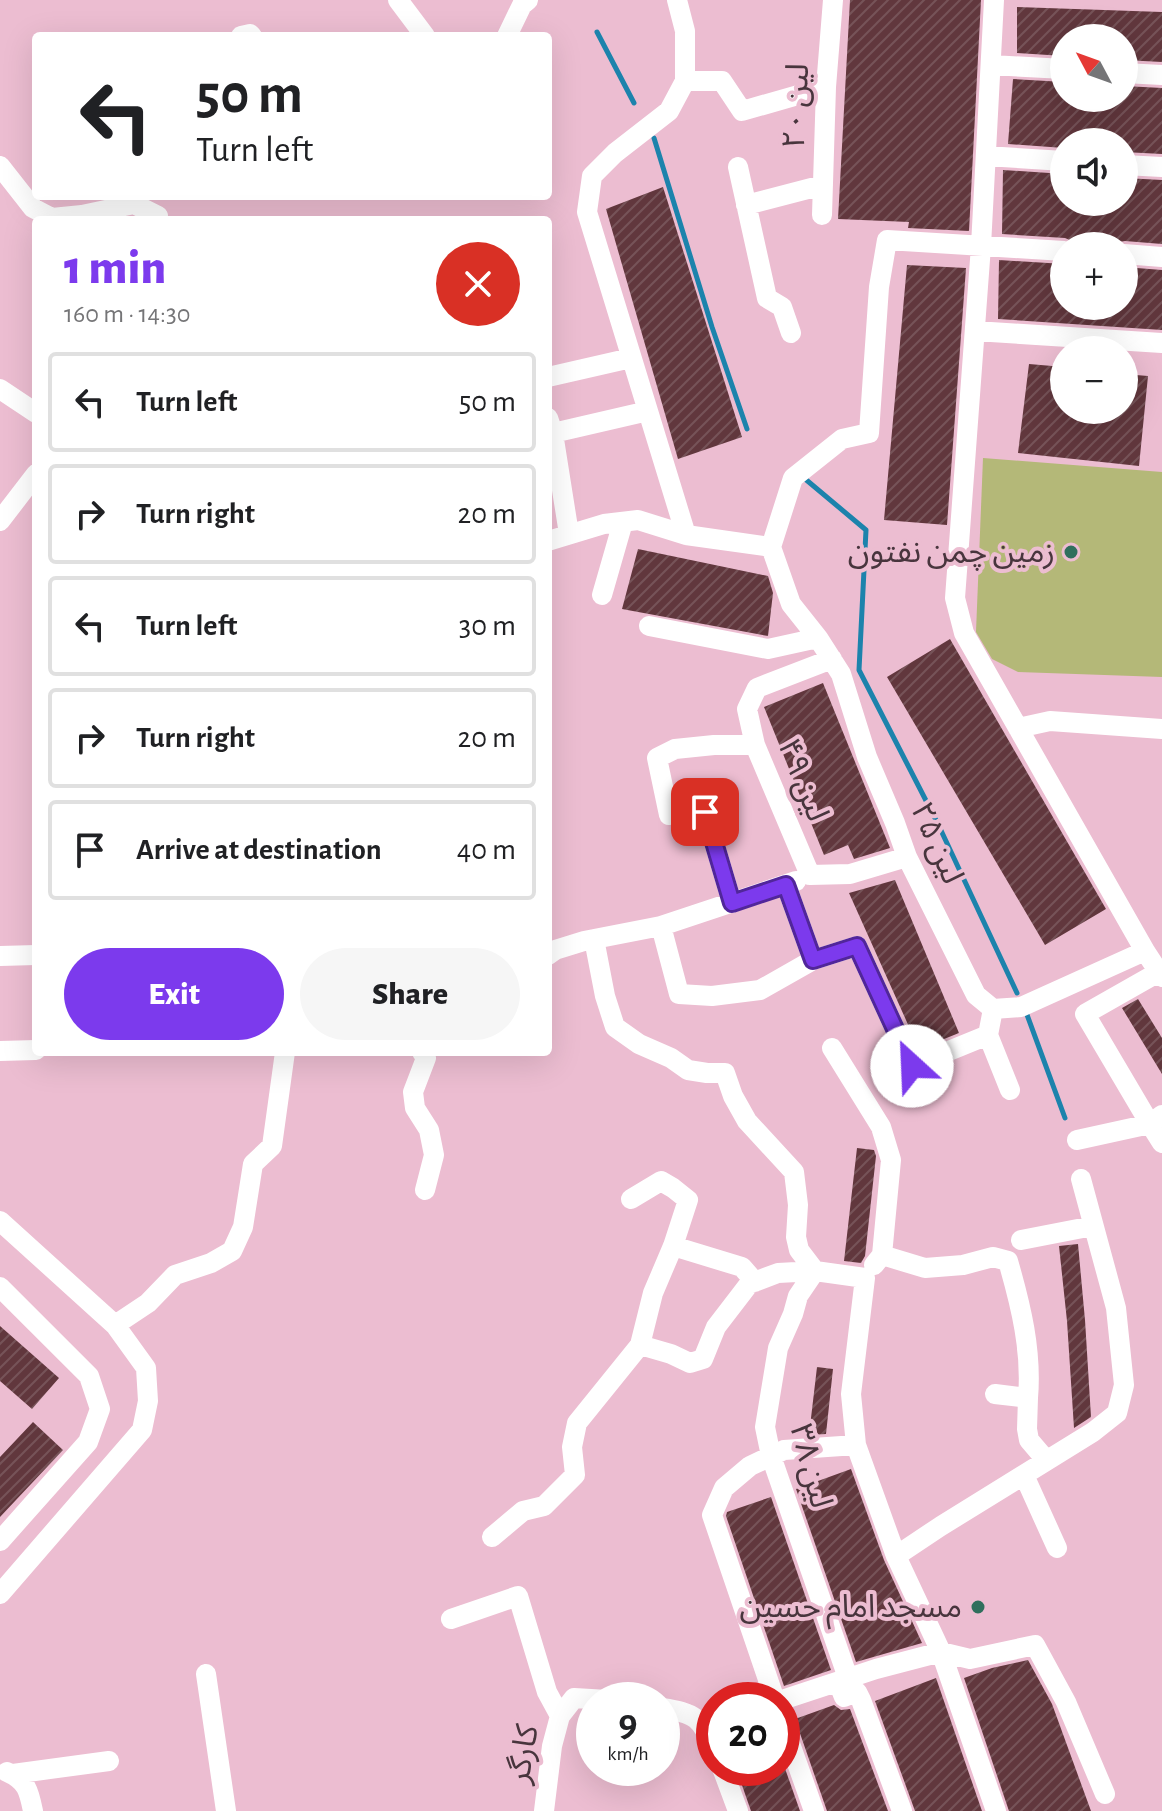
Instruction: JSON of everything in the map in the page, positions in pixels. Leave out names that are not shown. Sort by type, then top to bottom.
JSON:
[{"type":"street","points":[[398,0],[422,32]]},
{"type":"street","points":[[509,32],[522,5],[528,0]]},
{"type":"street","points":[[677,0],[685,31],[685,81],[669,111],[615,153],[592,176],[587,212],[686,535]]},
{"type":"street","name":"لین ۲۰","points":[[822,215],[826,87],[833,0]]},
{"type":"street","points":[[994,0],[981,246],[955,598],[964,633],[1160,974],[1085,1014],[1156,1120],[1162,1143]]},
{"type":"street","points":[[991,65],[1050,68]]},
{"type":"street","points":[[1138,74],[1162,75]]},
{"type":"street","points":[[685,81],[722,81],[742,111],[826,87]]},
{"type":"street","points":[[986,156],[1050,160]]},
{"type":"street","points":[[0,166],[33,208],[48,216]]},
{"type":"street","points":[[1138,166],[1162,167]]},
{"type":"street","points":[[738,167],[767,298],[782,307],[791,333]]},
{"type":"street","points":[[746,205],[823,185]]},
{"type":"street","points":[[72,216],[133,200],[155,216]]},
{"type":"street","points":[[552,540],[604,524],[638,520],[686,535],[771,547],[793,478],[842,439],[869,433],[879,287],[887,240],[1050,250]]},
{"type":"street","points":[[1138,255],[1162,257]]},
{"type":"street","points":[[975,331],[1162,343]]},
{"type":"street","points":[[552,376],[631,358]]},
{"type":"street","points":[[0,389],[32,410]]},
{"type":"street","points":[[552,425],[648,411]]},
{"type":"street","points":[[552,431],[569,534]]},
{"type":"street","points":[[0,521],[32,479]]},
{"type":"street","points":[[602,595],[623,522]]},
{"type":"street","name":"لین ۲۵","points":[[771,547],[791,604],[841,674],[867,757],[907,857],[976,995],[993,1009]]},
{"type":"street","points":[[649,626],[768,649],[818,638]]},
{"type":"street","name":"لین ۴۹","points":[[810,875],[755,745],[747,709],[757,688],[832,659]]},
{"type":"street","points":[[1018,728],[1050,721],[1162,729]]},
{"type":"street","points":[[669,815],[657,758],[675,749],[755,745]]},
{"type":"street","points":[[705,812],[732,903]]},
{"type":"street","points":[[552,952],[594,939],[661,926],[810,875],[850,874],[907,857]]},
{"type":"street","points":[[786,885],[813,960]]},
{"type":"street","points":[[661,926],[679,994],[712,996],[760,990],[813,960],[857,946],[912,1066],[988,1035]]},
{"type":"street","points":[[594,939],[605,996],[615,1027],[639,1044],[671,1058],[688,1070],[725,1073],[747,1121],[794,1172],[798,1205],[796,1237],[799,1250],[815,1271]]},
{"type":"street","points":[[1010,1090],[988,1035],[993,1009],[1021,1007],[1145,951]]},
{"type":"street","points":[[0,956],[32,955]]},
{"type":"street","points":[[1,1045],[32,1049]]},
{"type":"street","points":[[832,1048],[881,1127],[891,1160],[882,1255],[865,1278],[851,1394],[856,1445],[896,1556],[941,1652],[996,1811]]},
{"type":"street","points":[[115,1325],[148,1303],[175,1275],[211,1263],[232,1251],[243,1227],[253,1164],[272,1146],[284,1056]]},
{"type":"street","points":[[425,1056],[413,1092],[415,1108],[429,1130],[434,1155],[425,1190]]},
{"type":"street","points":[[1077,1140],[1156,1120]]},
{"type":"street","points":[[896,1556],[1093,1432],[1117,1413],[1124,1385],[1116,1308],[1081,1179]]},
{"type":"street","points":[[492,1537],[523,1511],[544,1506],[575,1475],[572,1447],[577,1423],[640,1345],[653,1293],[688,1200],[661,1181],[631,1199]]},
{"type":"street","points":[[0,1221],[115,1325],[146,1368],[148,1401],[142,1430],[0,1594]]},
{"type":"street","points":[[1021,1240],[1093,1226]]},
{"type":"street","points":[[673,1246],[742,1267],[755,1282]]},
{"type":"street","points":[[882,1255],[925,1268],[963,1265],[993,1257],[1008,1261],[1026,1333],[1030,1377],[1029,1440],[1046,1460]]},
{"type":"street","points":[[640,1345],[690,1363],[703,1359],[716,1327],[749,1284],[778,1273],[815,1271],[865,1278]]},
{"type":"street","name":"لین ۳۸","points":[[815,1271],[798,1296],[778,1348],[765,1427],[771,1456],[843,1680]]},
{"type":"street","points":[[0,1287],[89,1376],[100,1409],[88,1442],[0,1541]]},
{"type":"street","points":[[995,1394],[1028,1398]]},
{"type":"street","points":[[769,1682],[712,1515],[724,1488],[750,1466],[784,1450],[856,1445]]},
{"type":"street","points":[[1024,1475],[1057,1548]]},
{"type":"street","points":[[451,1619],[518,1596],[547,1692],[560,1716]]},
{"type":"street","points":[[800,1694],[941,1652],[970,1659],[1035,1645],[1066,1702],[1105,1794]]},
{"type":"street","points":[[206,1674],[226,1811]]},
{"type":"street","points":[[843,1680],[844,1697],[857,1692],[861,1700],[902,1811]]},
{"type":"street","name":"کارگر","points":[[544,1811],[552,1746],[560,1716],[576,1698]]},
{"type":"street","points":[[6,1771],[109,1761]]},
{"type":"street","points":[[6,1771],[28,1787],[33,1811]]},
{"type":"street","points":[[800,1772],[814,1811]]},
{"type":"street","points":[[729,1786],[738,1811]]},
{"type":"green space","name":"زمین چمن نفتون","points":[[983,458],[1162,472],[1162,677],[1018,672],[992,659],[976,632]]},
{"type":"building","points":[[850,0],[981,0],[969,231],[908,228],[909,222],[838,219]]},
{"type":"building","points":[[1017,7],[1162,12],[1162,62],[1138,61],[1138,24],[1050,24],[1050,55],[1017,53]]},
{"type":"building","points":[[1013,79],[1050,81],[1050,112],[1138,112],[1138,87],[1162,88],[1162,154],[1138,153],[1138,128],[1050,128],[1050,147],[1008,144]]},
{"type":"building","points":[[1003,170],[1050,173],[1050,216],[1138,216],[1138,179],[1162,180],[1162,244],[1138,242],[1138,232],[1050,232],[1050,237],[1002,234]]},
{"type":"building","points":[[663,187],[742,437],[678,459],[606,209]]},
{"type":"building","points":[[999,260],[1050,263],[1050,320],[1138,320],[1138,268],[1162,270],[1162,330],[998,319]]},
{"type":"building","points":[[907,265],[966,268],[947,525],[884,520]]},
{"type":"building","points":[[1029,364],[1050,366],[1050,424],[1138,424],[1138,375],[1148,376],[1139,466],[1018,453]]},
{"type":"building","points":[[638,549],[768,576],[773,593],[768,636],[622,609]]},
{"type":"building","points":[[950,639],[1106,909],[1045,945],[887,677]]},
{"type":"building","points":[[823,683],[890,848],[854,859],[848,845],[824,855],[764,707]]},
{"type":"building","points":[[895,880],[959,1033],[919,1049],[849,893]]},
{"type":"building","points":[[1138,999],[1162,1038],[1162,1074],[1122,1008]]},
{"type":"building","points":[[857,1148],[874,1150],[876,1156],[865,1256],[861,1263],[844,1261]]},
{"type":"building","points":[[1078,1244],[1091,1417],[1074,1428],[1059,1246]]},
{"type":"building","points":[[0,1326],[59,1378],[32,1409],[0,1381]]},
{"type":"building","points":[[817,1367],[833,1369],[826,1434],[809,1435]]},
{"type":"building","points":[[33,1422],[63,1450],[0,1517],[0,1457]]},
{"type":"building","points":[[851,1469],[884,1560],[922,1643],[856,1662],[796,1489]]},
{"type":"building","points":[[771,1497],[831,1670],[796,1682],[783,1682],[727,1512]]},
{"type":"building","points":[[1028,1660],[1052,1704],[1091,1811],[1009,1811],[964,1678]]},
{"type":"building","points":[[936,1678],[982,1811],[915,1811],[875,1701]]},
{"type":"building","points":[[834,1705],[841,1710],[850,1709],[888,1811],[827,1811],[800,1733],[800,1717]]},
{"type":"building","points":[[742,1786],[791,1786],[800,1811],[751,1811]]},
{"type":"waterway","points":[[597,32],[634,103]]},
{"type":"waterway","points":[[654,138],[747,429]]},
{"type":"waterway","points":[[804,478],[866,530],[859,670],[938,824],[1017,993]]},
{"type":"waterway","points":[[1026,1012],[1065,1118]]},
{"type":"place","name":"زمین چمن نفتون","points":[[1071,552]]},
{"type":"place","name":"مسجد امام حسین","points":[[978,1607]]},
{"type":"route","points":[[705,812],[732,903],[786,885],[813,960],[857,946],[912,1066]]}]
